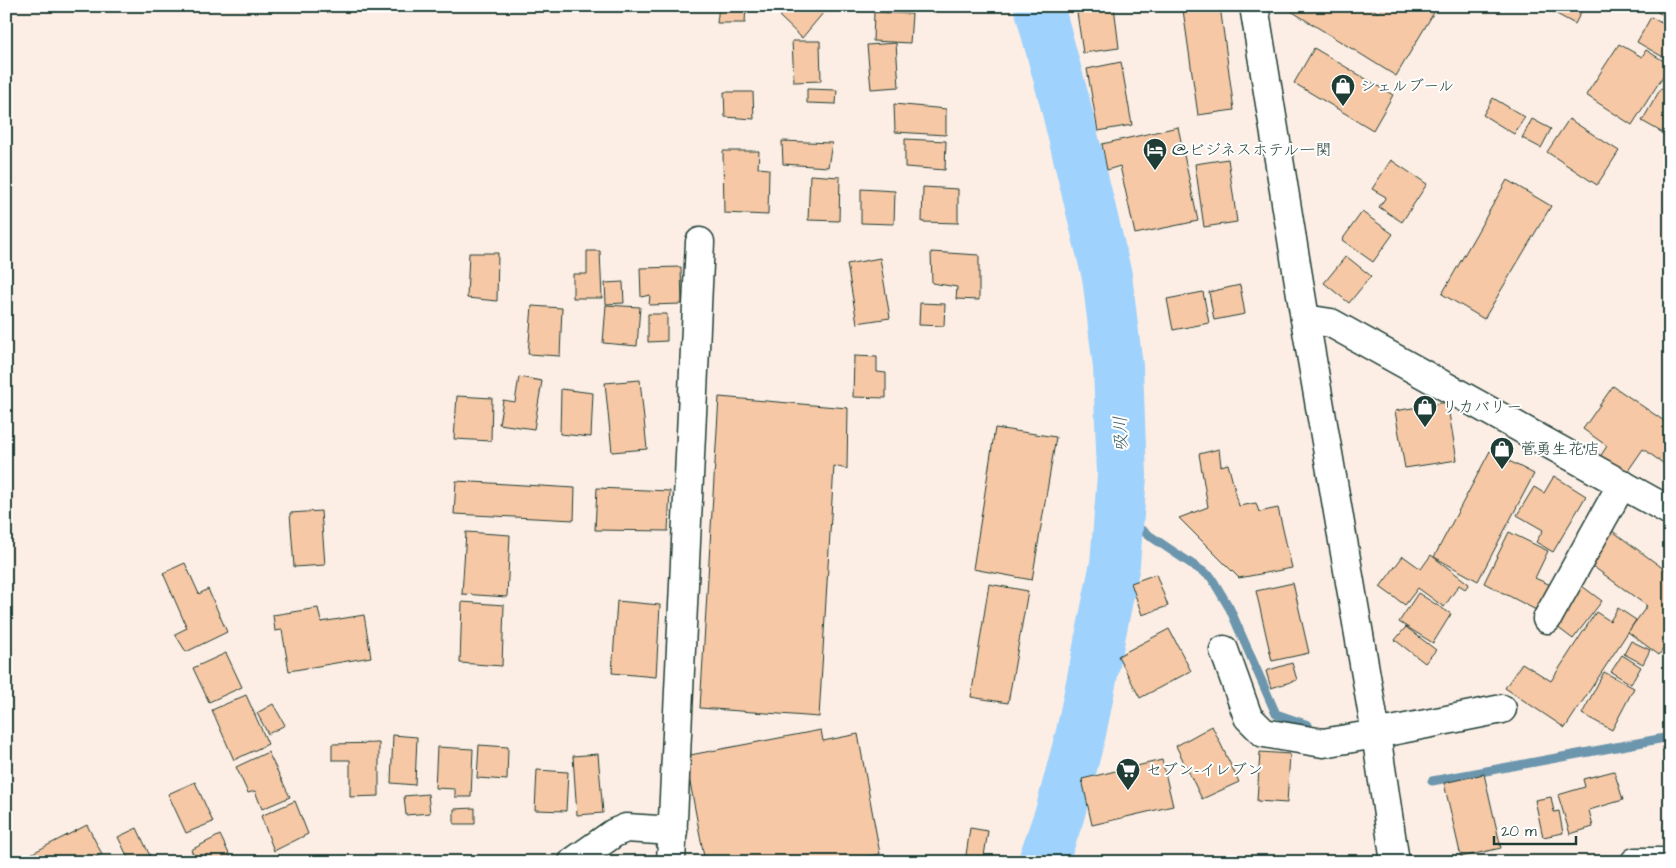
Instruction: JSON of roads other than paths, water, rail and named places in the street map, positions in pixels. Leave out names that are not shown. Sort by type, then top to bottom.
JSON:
[{"type":"street","points":[[1254,6],[1376,734],[1395,862]]},
{"type":"street","points":[[671,862],[700,242]]},
{"type":"street","points":[[1305,319],[1331,324],[1670,511]]},
{"type":"street","points":[[1547,619],[1622,484]]},
{"type":"street","points":[[1224,650],[1248,717],[1264,733],[1323,743],[1502,709]]},
{"type":"street","points":[[573,862],[614,832],[626,828],[673,831]]},
{"type":"street","points":[[1636,862],[1666,862]]},
{"type":"waterway","name":"吸川","points":[[1039,6],[1064,99],[1107,276],[1118,367],[1122,476],[1115,564],[1081,733],[1060,813],[1043,862]]},
{"type":"waterway","points":[[1119,515],[1211,577],[1230,609],[1276,714],[1308,725]]},
{"type":"waterway","points":[[1432,781],[1670,737]]},
{"type":"place","name":"シェルブール","points":[[1343,107]]},
{"type":"place","name":"@ビジネスホテル一関","points":[[1155,171]]},
{"type":"place","name":"リカバリー","points":[[1425,428]]},
{"type":"place","name":"菅勇生花店","points":[[1502,470]]},
{"type":"place","name":"セブン-イレブン","points":[[1128,791]]}]
